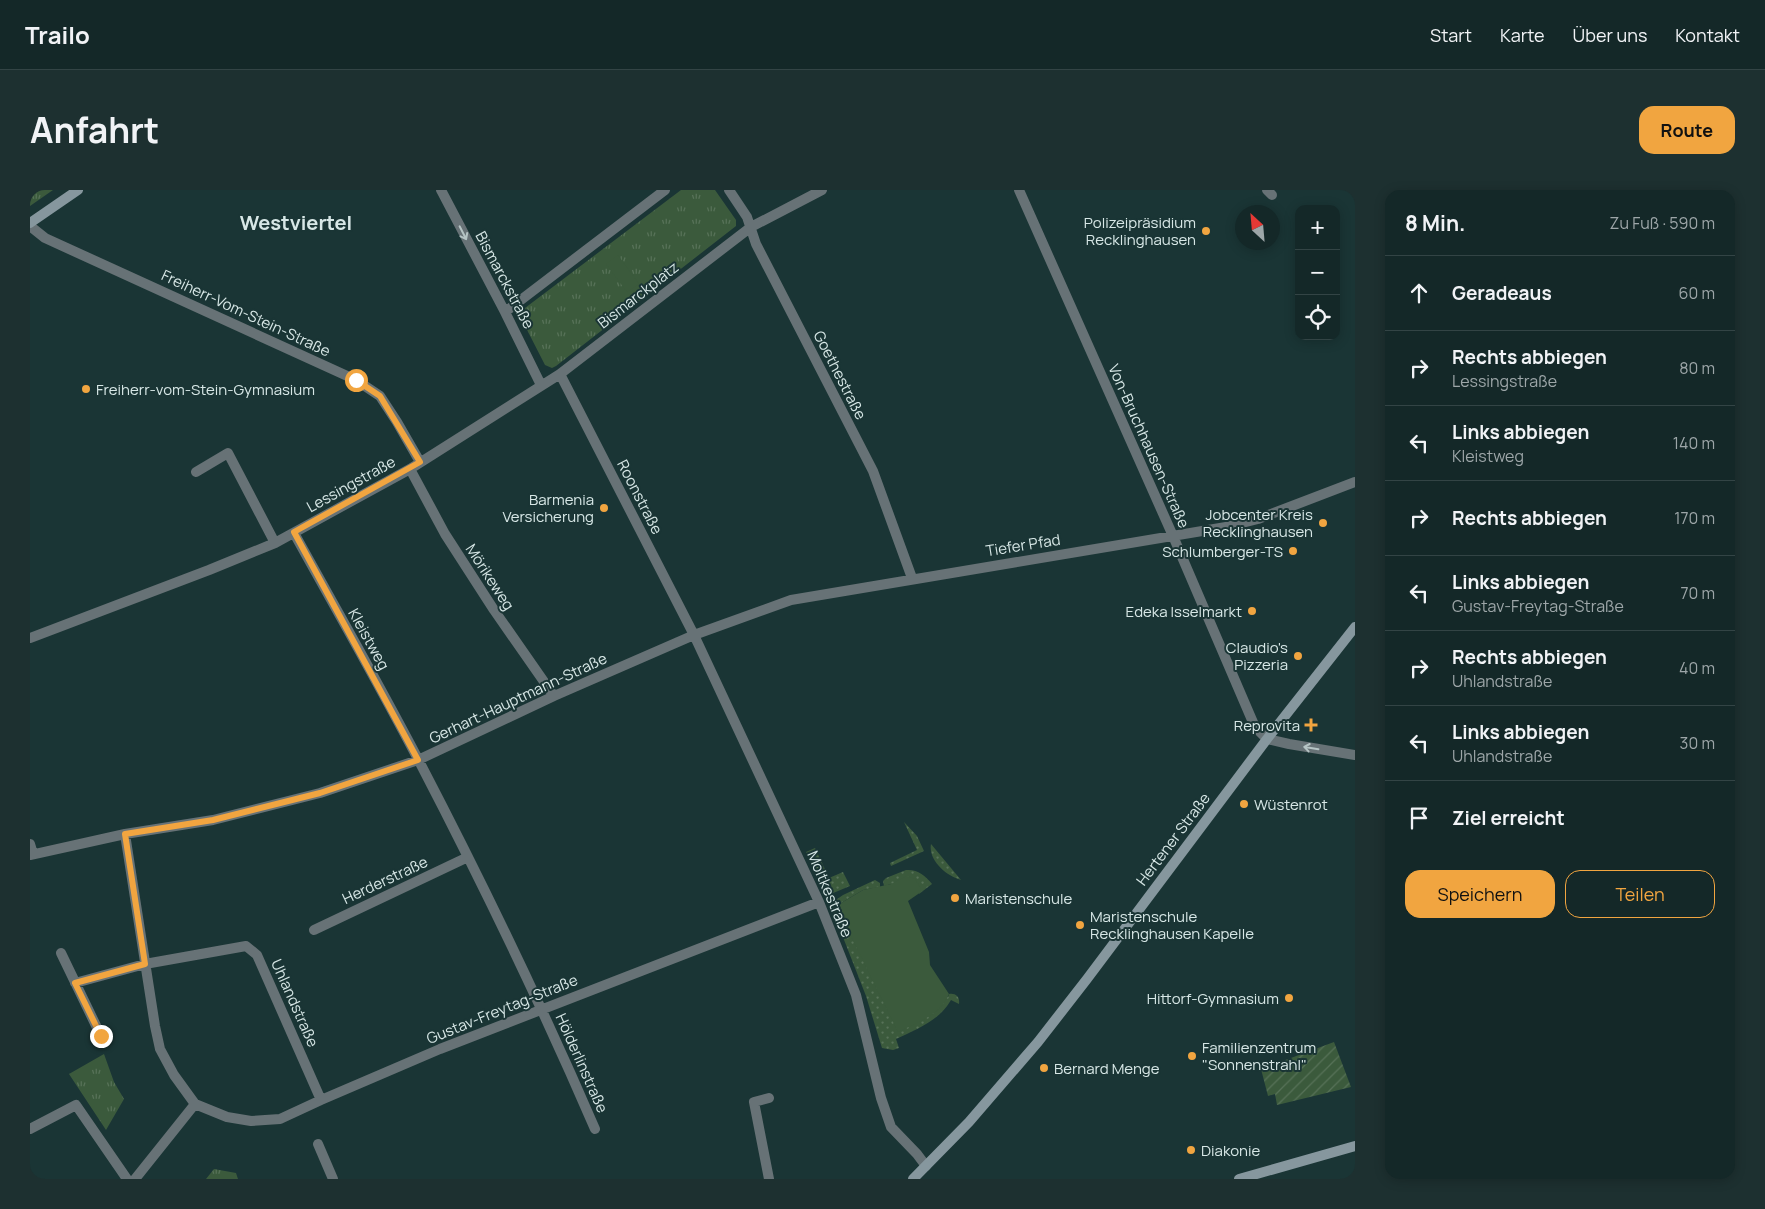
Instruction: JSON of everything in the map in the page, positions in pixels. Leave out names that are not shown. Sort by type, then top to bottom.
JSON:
[{"type":"main road","points":[[30,225],[78,190]]},
{"type":"main road","name":"Hertener Straße","points":[[913,1179],[968,1122],[1038,1042],[1087,980],[1267,739],[1355,627]]},
{"type":"main road","points":[[1239,1179],[1355,1146]]},
{"type":"main road","points":[[918,1179],[926,1166]]},
{"type":"street","name":"Bismarckstraße","points":[[441,190],[506,312],[542,385]]},
{"type":"street","points":[[506,312],[665,190]]},
{"type":"street","name":"Goethestraße","points":[[729,190],[747,217],[756,244],[873,472],[912,578]]},
{"type":"street","name":"Bismarckplatz","points":[[542,385],[560,374],[751,227],[822,190]]},
{"type":"street","name":"Von-Bruchhausen-Straße","points":[[1019,190],[1173,536],[1254,727],[1267,739]]},
{"type":"street","name":"Freiherr-Vom-Stein-Straße","points":[[30,225],[45,238],[356,380],[380,396],[420,462]]},
{"type":"street","name":"Roonstraße","points":[[560,374],[694,635]]},
{"type":"street","name":"Lessingstraße","points":[[30,638],[275,543],[410,469],[542,385]]},
{"type":"street","points":[[196,472],[228,453],[275,543]]},
{"type":"street","name":"Mörikeweg","points":[[410,469],[444,534],[554,696]]},
{"type":"street","name":"Tiefer Pfad","points":[[694,635],[791,600],[912,578],[1226,527],[1258,519],[1355,482]]},
{"type":"street","name":"Kleistweg","points":[[294,532],[418,760]]},
{"type":"street","name":"Gerhart-Hauptmann-Straße","points":[[31,855],[125,834],[213,820],[310,796],[418,760],[554,696],[694,635]]},
{"type":"street","name":"Moltkestraße","points":[[694,635],[819,902],[856,995],[881,1098],[891,1127],[926,1166]]},
{"type":"street","points":[[1267,739],[1355,755]]},
{"type":"street","points":[[418,760],[542,1008]]},
{"type":"street","points":[[125,834],[160,1049],[174,1075],[195,1104],[135,1179]]},
{"type":"street","points":[[30,844],[31,855]]},
{"type":"street","name":"Herderstraße","points":[[314,930],[468,857]]},
{"type":"street","name":"Gustav-Freytag-Straße","points":[[195,1104],[227,1117],[251,1121],[280,1119],[321,1100],[542,1008],[819,902]]},
{"type":"street","name":"Uhlandstraße","points":[[75,983],[145,964],[246,946],[257,955],[321,1100]]},
{"type":"street","points":[[61,953],[101,1036]]},
{"type":"street","name":"Hölderlinstraße","points":[[542,1008],[595,1129]]},
{"type":"street","points":[[769,1098],[754,1102],[769,1179]]},
{"type":"street","points":[[30,1129],[76,1105],[127,1179]]},
{"type":"street","points":[[318,1144],[333,1179]]},
{"type":"green space","points":[[30,190],[53,190],[30,206]]},
{"type":"green space","points":[[681,190],[715,190],[736,220],[736,226],[556,366],[552,368],[545,365],[520,317],[525,308]]},
{"type":"green space","points":[[618,255],[639,284],[627,292],[606,264]]},
{"type":"green space","points":[[904,822],[917,836],[924,851],[891,866],[890,863],[917,850]]},
{"type":"green space","points":[[931,844],[961,880],[950,875],[939,866],[932,856]]},
{"type":"green space","points":[[815,848],[829,878],[843,872],[850,886],[826,896],[806,852]]},
{"type":"green space","points":[[906,870],[914,870],[921,873],[932,884],[919,894],[920,887],[891,884],[884,886],[883,881],[886,878]]},
{"type":"green space","points":[[907,876],[915,879],[920,887],[921,892],[908,901],[929,952],[930,965],[949,994],[940,1008],[934,1013],[898,1032],[836,906],[863,890],[891,884]]},
{"type":"green space","points":[[875,880],[880,883],[880,887],[863,890],[836,906],[948,997],[949,994],[956,995],[959,1002],[959,1004],[951,1000],[934,1019],[896,1039],[899,1048],[893,1050],[882,1048],[866,996],[830,904],[843,895]]},
{"type":"green space","points":[[1334,1042],[1351,1087],[1277,1105],[1275,1094],[1268,1096],[1261,1069]]},
{"type":"green space","points":[[104,1054],[114,1082],[124,1099],[106,1130],[69,1074]]},
{"type":"green space","points":[[214,1169],[236,1173],[238,1179],[206,1179]]},
{"type":"place","name":"Polizeipräsidium Recklinghausen","points":[[1206,231]]},
{"type":"place","name":"Freiherr-vom-Stein-Gymnasium","points":[[86,389]]},
{"type":"place","name":"Barmenia Versicherung","points":[[604,508]]},
{"type":"place","name":"Jobcenter Kreis Recklinghausen","points":[[1323,523]]},
{"type":"place","name":"Schlumberger-TS","points":[[1293,551]]},
{"type":"place","name":"Edeka Isselmarkt","points":[[1252,611]]},
{"type":"place","name":"Claudio's Pizzeria","points":[[1298,656]]},
{"type":"place","name":"Reprovita","points":[[1311,725]]},
{"type":"place","name":"Wüstenrot","points":[[1244,804]]},
{"type":"place","name":"Maristenschule","points":[[955,898]]},
{"type":"place","name":"Maristenschule Recklinghausen Kapelle","points":[[1080,925]]},
{"type":"place","name":"Hittorf-Gymnasium","points":[[1289,998]]},
{"type":"place","name":"Familienzentrum \"Sonnenstrahl\"","points":[[1192,1056]]},
{"type":"place","name":"Bernard Menge","points":[[1044,1068]]},
{"type":"place","name":"Diakonie","points":[[1191,1150]]},
{"type":"district","name":"Westviertel","points":[[296,222]]},
{"type":"route","points":[[101,1036],[75,983],[145,964],[125,834],[213,820],[320,793],[418,760],[294,532],[420,462],[380,396],[356,380]]}]
